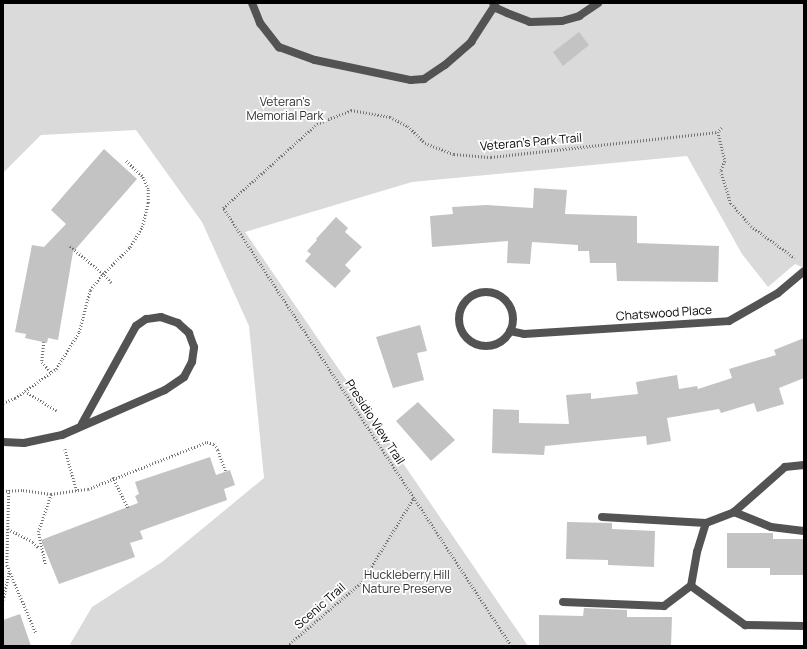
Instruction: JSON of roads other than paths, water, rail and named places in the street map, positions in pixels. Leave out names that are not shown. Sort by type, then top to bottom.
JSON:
[{"type":"street","points":[[252,3],[260,23],[279,47],[315,60],[411,80],[424,79],[445,65],[471,42],[494,4],[507,14],[530,22],[562,21],[579,16],[598,3]]},
{"type":"street","name":"Chatswood Place","points":[[510,331],[524,334],[729,321],[778,293],[804,271]]},
{"type":"street","points":[[486,292],[496,294],[506,300],[512,309],[513,320],[510,331],[504,340],[494,345],[474,343],[462,329],[461,310],[466,302],[475,295],[486,292]]},
{"type":"street","points":[[3,442],[36,441],[62,435],[82,424],[165,390],[184,377],[192,362],[194,347],[189,333],[178,323],[161,317],[146,319],[136,326],[82,424]]},
{"type":"street","points":[[602,517],[706,523],[734,512],[785,467],[804,464]]},
{"type":"street","points":[[734,512],[771,527],[804,531]]},
{"type":"street","points":[[563,602],[664,606],[691,586],[696,552],[706,523]]},
{"type":"street","points":[[691,586],[745,625],[804,626]]},
{"type":"park label","name":"Veteran's Memorial Park","points":[[285,109]]},
{"type":"park label","name":"Huckleberry Hill Nature Preserve","points":[[407,582]]}]
